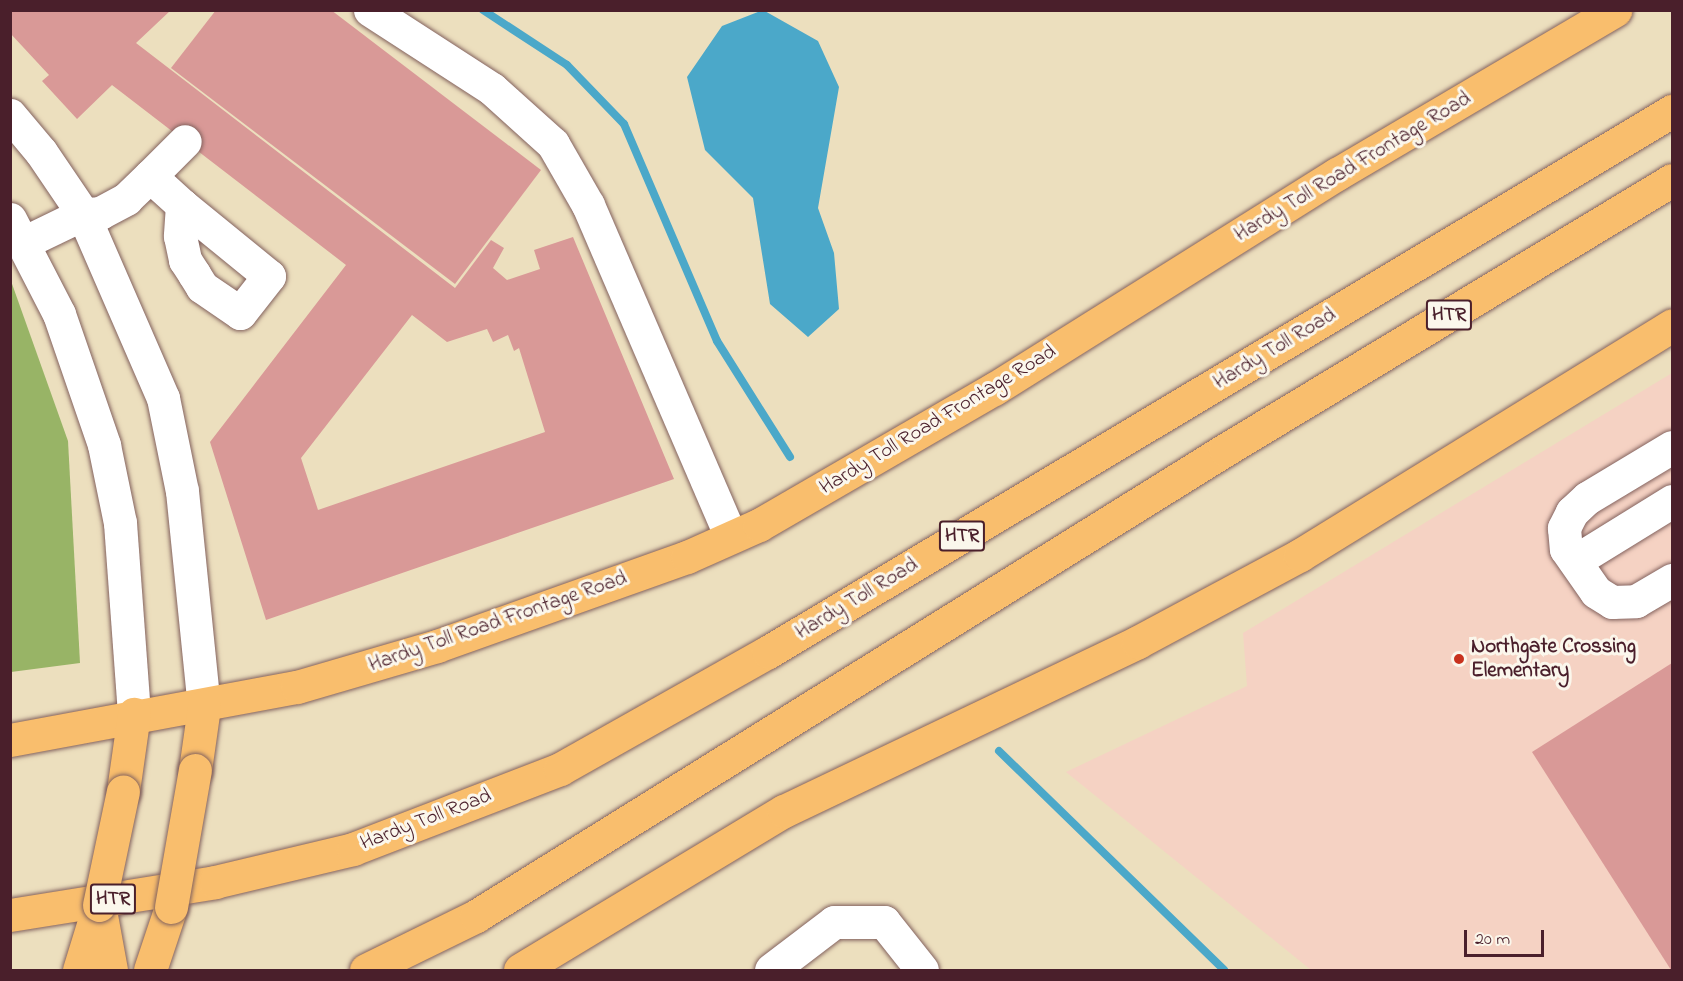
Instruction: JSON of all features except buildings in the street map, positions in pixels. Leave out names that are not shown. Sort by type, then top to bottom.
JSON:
[{"type":"main road","name":"Hardy Toll Road Frontage Road","points":[[10,740],[134,714],[204,706],[297,687],[437,646],[687,557],[759,525],[994,389],[1337,174],[1615,10]]},
{"type":"main road","name":"Hardy Toll Road","points":[[10,915],[215,882],[353,849],[560,769],[768,652],[1672,111]]},
{"type":"main road","name":"HTR","points":[[366,970],[476,916],[1225,450],[1672,180]]},
{"type":"main road","points":[[520,970],[784,811],[1138,642],[1300,555],[1672,325]]},
{"type":"main road","points":[[150,970],[171,907],[204,706]]},
{"type":"main road","points":[[79,970],[99,905],[123,791],[134,714]]},
{"type":"main road","points":[[99,905],[111,970]]},
{"type":"street","points":[[370,10],[492,89],[553,144],[588,205],[731,537]]},
{"type":"street","points":[[10,115],[41,152],[82,214],[163,398],[182,491],[204,706]]},
{"type":"street","points":[[134,714],[120,523],[104,445],[81,369],[18,231],[82,214],[100,213],[126,199],[185,141]]},
{"type":"street","points":[[143,181],[182,206]]},
{"type":"street","points":[[1672,447],[1587,498],[1572,512],[1564,528],[1566,549],[1596,592],[1612,602],[1635,601],[1672,580]]},
{"type":"street","points":[[1575,561],[1672,501]]},
{"type":"street","points":[[771,970],[834,922],[884,922],[922,970]]},
{"type":"shaded area","name":"Northgate Crossing Elementary","points":[[1672,373],[1672,970],[1311,970],[1066,772],[1247,686],[1243,633]]},
{"type":"green space","points":[[11,281],[68,441],[80,663],[11,672]]},
{"type":"water","points":[[763,10],[818,41],[839,87],[818,208],[834,253],[839,309],[808,337],[770,304],[753,198],[705,150],[687,77],[722,26]]},
{"type":"waterway","points":[[483,10],[567,65],[624,124],[717,341],[790,457]]},
{"type":"waterway","points":[[999,751],[1224,970]]},
{"type":"place","name":"Northgate Crossing Elementary","points":[[1459,659]]}]
